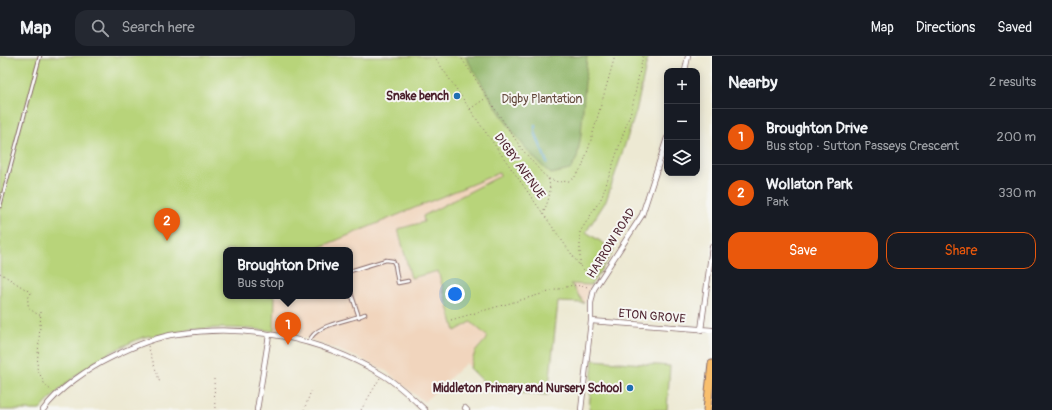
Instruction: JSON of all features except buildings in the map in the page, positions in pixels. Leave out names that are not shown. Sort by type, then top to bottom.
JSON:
[{"type":"main road","points":[[707,410],[712,364]]},
{"type":"street","points":[[686,68],[688,56]]},
{"type":"street","name":"HARROW ROAD","points":[[581,410],[591,320],[591,302],[594,289],[642,215],[666,140]]},
{"type":"street","points":[[701,330],[712,247]]},
{"type":"street","name":"ETON GROVE","points":[[591,320],[712,330]]},
{"type":"street","points":[[43,410],[57,396],[92,367],[130,348],[147,341],[176,334],[231,330],[269,335],[309,343],[340,354],[382,374],[425,410]]},
{"type":"street","points":[[257,410],[269,335]]},
{"type":"lane","points":[[0,206],[40,56]]},
{"type":"lane","points":[[353,270],[386,260],[393,261],[396,265],[398,284],[408,281]]},
{"type":"lane","points":[[353,299],[359,317]]},
{"type":"lane","points":[[309,343],[315,332],[333,324],[365,314]]},
{"type":"path","name":"DIGBY AVENUE","points":[[434,56],[580,266],[598,282]]},
{"type":"path","points":[[460,56],[486,98],[521,148],[548,178],[551,189],[549,200],[543,212]]},
{"type":"path","points":[[548,178],[563,182],[569,181],[578,174],[589,148],[615,56]]},
{"type":"path","points":[[580,266],[580,232],[602,197],[632,108],[643,56]]},
{"type":"path","points":[[470,109],[486,98]]},
{"type":"path","points":[[0,273],[32,293],[28,299],[28,307],[41,316]]},
{"type":"path","points":[[451,320],[573,285],[591,287],[594,289]]},
{"type":"path","points":[[41,312],[37,368],[45,385],[57,396]]},
{"type":"path","points":[[147,341],[160,384]]},
{"type":"path","points":[[361,410],[382,374]]},
{"type":"path","points":[[214,379],[215,410]]},
{"type":"path","points":[[304,410],[311,392]]},
{"type":"shaded area","points":[[499,173],[571,283],[591,285],[584,303],[558,302],[548,395],[493,391],[466,363],[424,402],[386,371],[361,359],[310,339],[274,331],[275,299],[353,299],[353,247],[320,247]]},
{"type":"green space","points":[[0,56],[648,56],[636,112],[606,201],[586,232],[614,250],[591,285],[571,284],[584,303],[558,302],[548,395],[493,391],[470,368],[475,352],[488,337],[471,322],[455,331],[438,271],[411,278],[398,229],[424,222],[423,216],[500,176],[499,173],[320,247],[223,247],[223,299],[275,299],[274,331],[218,328],[190,330],[144,337],[101,358],[88,367],[63,387],[40,410],[0,410]]},
{"type":"green space","name":"Digby Plantation","points":[[465,56],[587,56],[581,135],[577,158],[570,170],[551,174],[526,149],[483,87]]},
{"type":"green space","name":"Middleton Primary and Nursery School","points":[[593,360],[670,366],[667,410],[589,410]]},
{"type":"waterway","points":[[535,125],[535,132],[547,163]]},
{"type":"place","name":"Snake bench","points":[[457,96]]},
{"type":"place","name":"Wollaton Park","points":[[167,241]]},
{"type":"place","name":"Broughton Drive","points":[[288,345]]},
{"type":"place","name":"Middleton Primary and Nursery School","points":[[630,388]]}]
